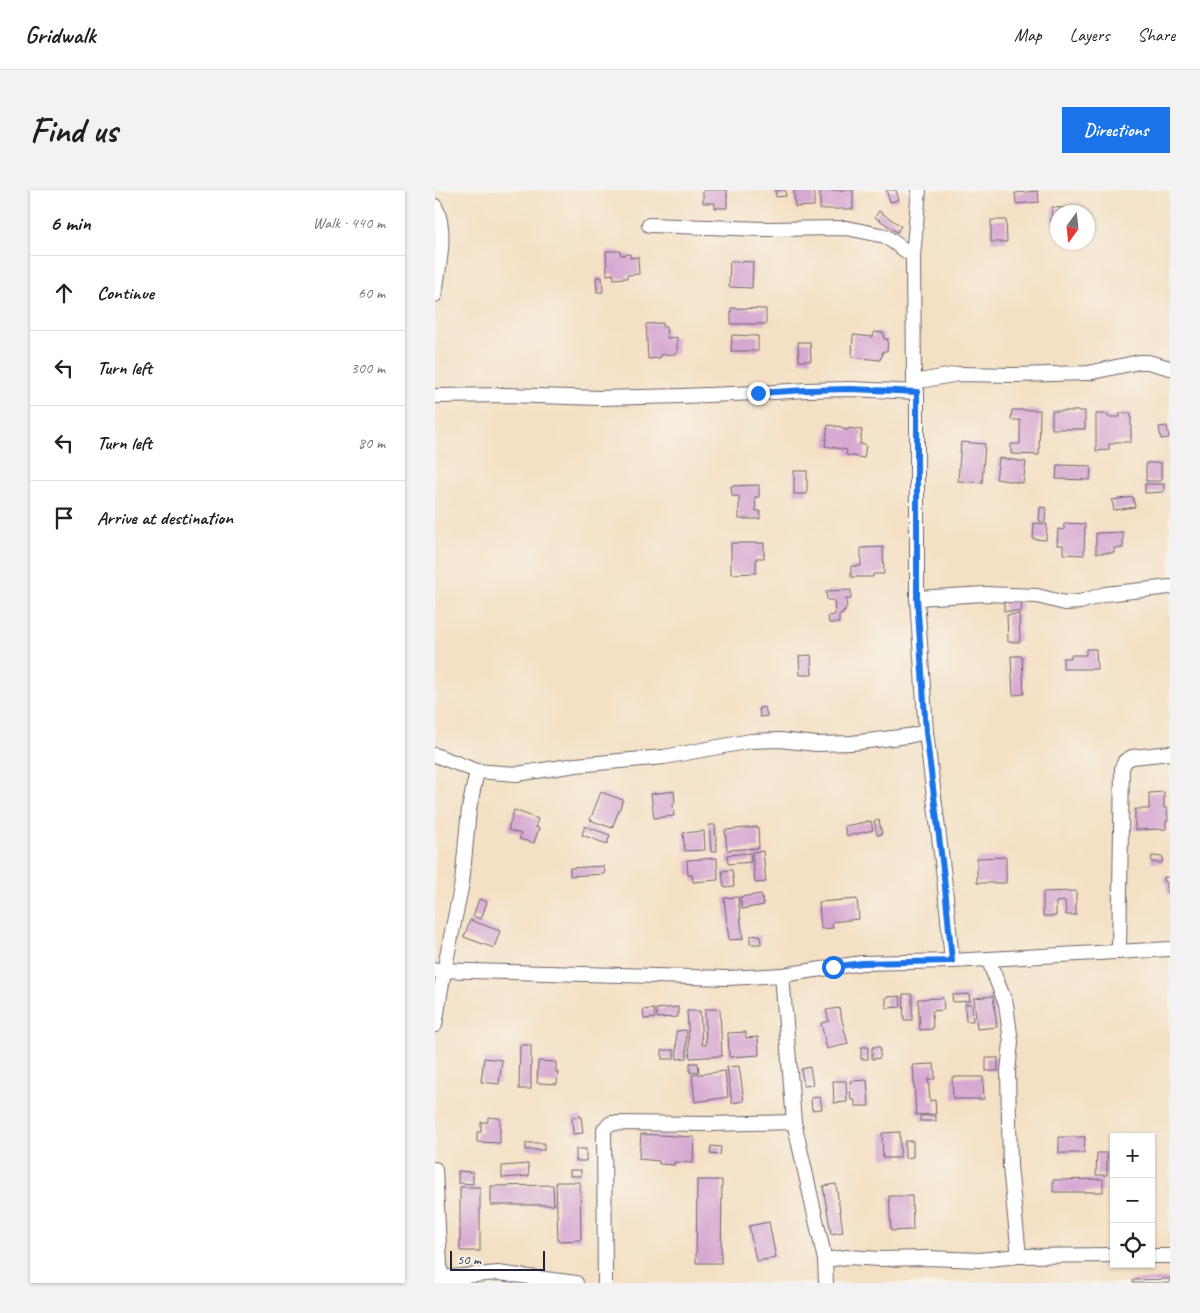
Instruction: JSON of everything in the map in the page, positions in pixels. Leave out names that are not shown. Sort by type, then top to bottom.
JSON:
[{"type":"street","points":[[919,190],[913,256],[917,598],[926,732],[944,877],[952,961]]},
{"type":"street","points":[[435,206],[440,215],[441,242],[435,296]]},
{"type":"street","points":[[649,225],[847,228],[885,236],[913,256]]},
{"type":"street","points":[[435,396],[507,395],[600,398],[748,394],[806,390],[915,387],[958,374],[1089,373],[1139,362],[1149,362],[1170,368]]},
{"type":"street","points":[[917,598],[985,594],[1029,595],[1065,603],[1080,602],[1105,594],[1170,587]]},
{"type":"street","points":[[435,754],[477,771],[517,774],[577,765],[664,757],[751,741],[780,740],[816,744],[852,743],[926,732]]},
{"type":"street","points":[[1119,952],[1122,768],[1125,761],[1132,757],[1170,753]]},
{"type":"street","points":[[435,1025],[439,970],[462,883],[469,809],[477,771]]},
{"type":"street","points":[[439,970],[728,978],[782,975],[862,963],[952,961],[1170,949]]},
{"type":"street","points":[[988,959],[1006,1004],[1011,1042],[1008,1072],[1010,1166],[1019,1256]]},
{"type":"street","points":[[782,975],[794,1122],[825,1260],[827,1283]]},
{"type":"street","points":[[605,1283],[604,1129],[607,1125],[611,1123],[710,1124],[794,1122]]},
{"type":"street","points":[[435,1169],[441,1280],[498,1273],[576,1283]]},
{"type":"street","points":[[825,1260],[847,1257],[979,1260],[1019,1256],[1110,1255]]},
{"type":"street","points":[[1155,1256],[1170,1256]]},
{"type":"building","points":[[703,190],[727,190],[727,208],[715,208],[715,203],[703,203]]},
{"type":"building","points":[[775,190],[785,190],[786,196],[776,197]]},
{"type":"building","points":[[794,190],[814,190],[814,206],[795,207]]},
{"type":"building","points":[[820,190],[853,190],[853,209],[820,209]]},
{"type":"building","points":[[886,190],[896,190],[899,200],[890,202]]},
{"type":"building","points":[[1038,191],[1039,202],[1016,204],[1015,193]]},
{"type":"building","points":[[879,211],[901,226],[897,232],[875,217]]},
{"type":"building","points":[[991,220],[1006,220],[1007,242],[991,242]]},
{"type":"building","points":[[606,251],[620,251],[621,255],[630,254],[630,258],[638,257],[639,274],[627,275],[627,278],[614,279],[613,274],[607,275]]},
{"type":"building","points":[[730,261],[753,262],[752,288],[729,287]]},
{"type":"building","points":[[596,277],[602,277],[603,292],[597,292]]},
{"type":"building","points":[[731,308],[766,309],[766,324],[731,324]]},
{"type":"building","points":[[663,323],[663,327],[666,327],[667,338],[677,337],[677,354],[660,355],[660,358],[648,359],[646,324]]},
{"type":"building","points":[[874,332],[884,333],[884,339],[888,339],[887,351],[883,351],[880,360],[852,357],[853,335],[873,337]]},
{"type":"building","points":[[732,335],[758,336],[758,351],[731,351]]},
{"type":"building","points":[[798,342],[810,342],[811,361],[799,361]]},
{"type":"building","points":[[1012,410],[1040,410],[1039,455],[1011,454],[1011,444],[1020,444],[1020,420],[1011,420]]},
{"type":"building","points":[[1052,411],[1085,411],[1085,429],[1052,429]]},
{"type":"building","points":[[1120,413],[1131,413],[1131,442],[1114,442],[1114,444],[1109,444],[1109,450],[1096,451],[1096,414],[1120,417]]},
{"type":"building","points":[[828,425],[848,430],[849,428],[862,430],[860,444],[866,445],[864,458],[846,455],[847,450],[825,446]]},
{"type":"building","points":[[1167,426],[1169,438],[1161,439],[1159,427]]},
{"type":"building","points":[[961,442],[985,444],[982,483],[958,481]]},
{"type":"building","points":[[999,458],[1026,462],[1023,483],[996,479]]},
{"type":"building","points":[[1146,463],[1161,463],[1161,481],[1146,481]]},
{"type":"building","points":[[1057,465],[1091,466],[1090,480],[1056,479]]},
{"type":"building","points":[[794,471],[807,471],[807,494],[794,494]]},
{"type":"building","points":[[1145,484],[1164,484],[1164,492],[1145,493]]},
{"type":"building","points":[[759,485],[759,497],[755,497],[756,511],[760,511],[760,519],[739,519],[739,496],[732,496],[731,486]]},
{"type":"building","points":[[1133,497],[1135,507],[1114,510],[1112,500]]},
{"type":"building","points":[[1040,507],[1046,508],[1045,522],[1039,521]]},
{"type":"building","points":[[1034,523],[1047,524],[1046,540],[1033,539]]},
{"type":"building","points":[[1064,523],[1085,524],[1084,555],[1063,554],[1063,545],[1057,545],[1058,529],[1064,530]]},
{"type":"building","points":[[1123,532],[1123,548],[1114,548],[1114,553],[1096,553],[1096,533]]},
{"type":"building","points":[[731,543],[764,543],[764,558],[756,558],[756,573],[731,574]]},
{"type":"building","points":[[883,547],[884,574],[873,574],[873,577],[851,577],[851,566],[861,566],[861,548]]},
{"type":"building","points":[[851,590],[851,599],[846,599],[847,608],[845,608],[843,614],[839,615],[839,623],[829,623],[828,616],[835,615],[834,600],[827,600],[826,591]]},
{"type":"building","points":[[1004,601],[1022,602],[1021,612],[1004,611]]},
{"type":"building","points":[[1019,614],[1020,642],[1008,642],[1007,615]]},
{"type":"building","points":[[1086,649],[1096,649],[1097,669],[1063,669],[1063,658],[1071,658],[1071,655],[1086,655]]},
{"type":"building","points":[[811,655],[812,675],[800,675],[799,656]]},
{"type":"building","points":[[1011,656],[1022,656],[1024,694],[1013,695]]},
{"type":"building","points":[[765,707],[767,716],[760,717],[759,708]]},
{"type":"building","points":[[674,791],[674,816],[654,818],[651,794]]},
{"type":"building","points":[[601,792],[623,800],[612,828],[590,820]]},
{"type":"building","points":[[1164,792],[1164,808],[1167,808],[1168,821],[1166,821],[1166,829],[1135,830],[1135,809],[1149,809],[1149,793]]},
{"type":"building","points":[[514,810],[538,819],[535,827],[539,828],[534,843],[519,839],[521,834],[508,830]]},
{"type":"building","points":[[879,820],[882,834],[877,835],[874,821]]},
{"type":"building","points":[[871,821],[873,830],[847,836],[844,826]]},
{"type":"building","points":[[709,825],[715,825],[717,851],[711,852]]},
{"type":"building","points":[[585,826],[610,835],[607,844],[582,835]]},
{"type":"building","points":[[758,827],[759,848],[727,850],[725,830]]},
{"type":"building","points":[[704,831],[705,850],[685,851],[683,833]]},
{"type":"building","points":[[763,851],[766,882],[755,883],[752,852]]},
{"type":"building","points":[[750,853],[751,862],[728,864],[727,855]]},
{"type":"building","points":[[1152,856],[1163,857],[1162,863],[1151,862]]},
{"type":"building","points":[[1006,857],[1006,883],[977,883],[977,858]]},
{"type":"building","points":[[717,858],[718,880],[693,882],[692,875],[688,875],[687,860]]},
{"type":"building","points":[[604,866],[605,874],[570,876],[570,868]]},
{"type":"building","points":[[732,870],[734,886],[724,887],[722,871]]},
{"type":"building","points":[[1164,877],[1170,877],[1170,894],[1167,893],[1167,882],[1164,882]]},
{"type":"building","points":[[1076,891],[1076,915],[1066,915],[1065,901],[1056,902],[1056,916],[1043,916],[1043,892]]},
{"type":"building","points":[[761,894],[764,905],[742,909],[740,897]]},
{"type":"building","points":[[738,897],[743,939],[729,940],[724,898]]},
{"type":"building","points":[[479,899],[487,902],[481,919],[473,916]]},
{"type":"building","points":[[857,899],[859,919],[832,922],[833,928],[821,929],[819,902]]},
{"type":"building","points":[[470,920],[500,931],[494,948],[464,937]]},
{"type":"building","points":[[760,935],[761,944],[750,944],[750,936]]},
{"type":"building","points":[[903,994],[912,994],[912,1020],[904,1020]]},
{"type":"building","points":[[969,994],[970,1001],[953,1002],[952,995]]},
{"type":"building","points":[[900,996],[901,1007],[886,1008],[886,997]]},
{"type":"building","points":[[993,996],[997,1027],[977,1029],[974,998]]},
{"type":"building","points":[[943,998],[944,1010],[932,1011],[933,1029],[920,1030],[918,999]]},
{"type":"building","points":[[965,1004],[972,1004],[973,1021],[966,1021]]},
{"type":"building","points":[[678,1007],[678,1017],[657,1018],[656,1009]]},
{"type":"building","points":[[839,1008],[848,1044],[827,1049],[821,1023],[829,1021],[826,1010]]},
{"type":"building","points":[[654,1009],[655,1018],[644,1019],[643,1010]]},
{"type":"building","points":[[705,1009],[720,1009],[722,1056],[690,1058],[687,1011],[700,1011],[702,1045],[706,1045]]},
{"type":"building","points":[[686,1030],[687,1058],[677,1059],[676,1031]]},
{"type":"building","points":[[746,1032],[746,1038],[758,1037],[759,1055],[729,1057],[728,1033]]},
{"type":"building","points":[[520,1045],[531,1045],[531,1089],[519,1089]]},
{"type":"building","points":[[861,1047],[868,1047],[868,1059],[861,1059]]},
{"type":"building","points":[[872,1047],[880,1047],[880,1058],[872,1059]]},
{"type":"building","points":[[662,1050],[674,1050],[674,1059],[662,1059]]},
{"type":"building","points":[[484,1058],[502,1060],[499,1084],[481,1082]]},
{"type":"building","points":[[986,1058],[998,1058],[998,1071],[986,1071]]},
{"type":"building","points":[[538,1061],[556,1062],[556,1072],[558,1072],[557,1084],[537,1083]]},
{"type":"building","points":[[690,1063],[698,1063],[699,1072],[690,1073]]},
{"type":"building","points":[[934,1064],[935,1079],[928,1079],[930,1101],[935,1100],[936,1114],[916,1115],[913,1065]]},
{"type":"building","points":[[739,1066],[744,1101],[732,1103],[727,1067]]},
{"type":"building","points":[[810,1067],[813,1085],[804,1086],[801,1069]]},
{"type":"building","points":[[725,1071],[728,1097],[695,1102],[692,1075]]},
{"type":"building","points":[[952,1077],[983,1077],[984,1099],[953,1099]]},
{"type":"building","points":[[867,1080],[869,1106],[855,1106],[855,1100],[851,1100],[850,1081]]},
{"type":"building","points":[[833,1081],[846,1081],[847,1102],[834,1103]]},
{"type":"building","points":[[820,1097],[822,1109],[812,1110],[811,1098]]},
{"type":"building","points":[[581,1116],[583,1133],[573,1134],[572,1117]]},
{"type":"building","points":[[920,1116],[936,1116],[936,1121],[920,1121]]},
{"type":"building","points":[[488,1117],[500,1118],[500,1143],[477,1142],[477,1132],[481,1132],[481,1122],[488,1122]]},
{"type":"building","points":[[900,1132],[900,1158],[883,1158],[882,1133]]},
{"type":"building","points":[[641,1134],[694,1137],[693,1163],[674,1162],[674,1165],[659,1164],[659,1161],[639,1159]]},
{"type":"building","points":[[1059,1137],[1085,1137],[1084,1153],[1059,1153]]},
{"type":"building","points":[[905,1141],[913,1141],[913,1157],[905,1158]]},
{"type":"building","points":[[526,1143],[544,1143],[544,1150],[526,1150]]},
{"type":"building","points":[[711,1146],[721,1147],[720,1155],[710,1154]]},
{"type":"building","points":[[576,1149],[586,1149],[586,1161],[576,1161]]},
{"type":"building","points":[[1097,1153],[1107,1153],[1107,1175],[1096,1175]]},
{"type":"building","points":[[528,1164],[529,1176],[502,1178],[502,1166]]},
{"type":"building","points":[[570,1170],[581,1170],[581,1176],[570,1176]]},
{"type":"building","points":[[458,1171],[473,1172],[473,1184],[458,1183]]},
{"type":"building","points":[[1103,1179],[1103,1192],[1053,1192],[1053,1180]]},
{"type":"building","points":[[697,1180],[722,1180],[721,1263],[696,1263]]},
{"type":"building","points":[[556,1182],[580,1182],[581,1240],[558,1241]]},
{"type":"building","points":[[836,1184],[843,1232],[831,1234],[823,1186]]},
{"type":"building","points":[[553,1185],[554,1205],[491,1205],[491,1186]]},
{"type":"building","points":[[460,1187],[480,1187],[480,1251],[460,1251]]},
{"type":"building","points":[[889,1196],[912,1196],[913,1230],[891,1231]]},
{"type":"building","points":[[769,1222],[776,1258],[756,1261],[749,1226]]},
{"type":"building","points":[[1170,1279],[1170,1283],[1133,1283],[1133,1280]]},
{"type":"route","points":[[758,393],[851,389],[917,392],[917,598],[926,732],[944,877],[952,961],[862,963],[833,967]]}]
